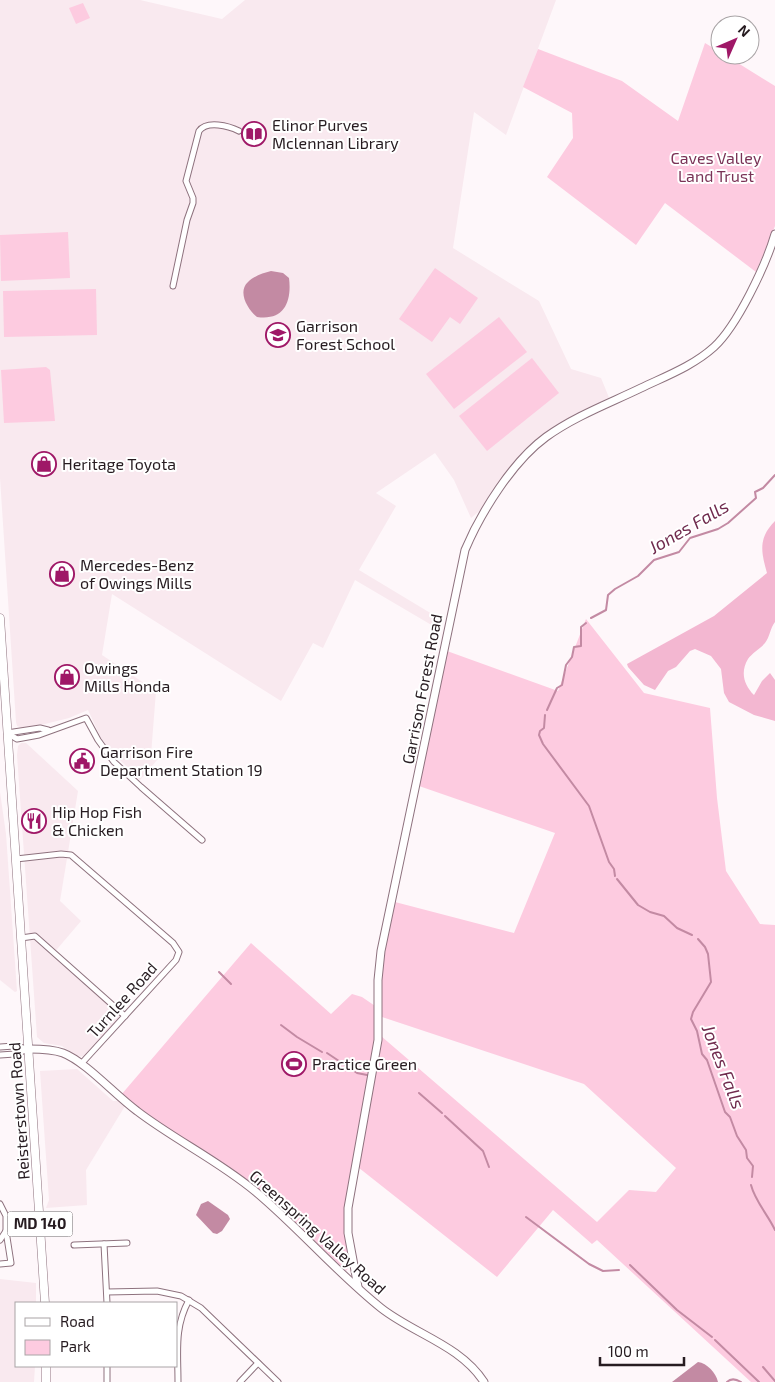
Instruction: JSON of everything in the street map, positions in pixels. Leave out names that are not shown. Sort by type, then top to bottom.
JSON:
[{"type":"main road","name":"Garrison Forest Road","points":[[358,1287],[348,1234],[348,1208],[378,1040],[379,965],[465,550],[474,529],[491,502],[522,459],[538,444],[571,422],[694,361],[715,346],[729,330],[741,310],[775,234]]},
{"type":"main road","name":"Reisterstown Road","points":[[0,618],[44,1302]]},
{"type":"main road","name":"Greenspring Valley Road","points":[[29,1049],[61,1053],[81,1064],[136,1110],[225,1168],[292,1224],[358,1287],[396,1319],[457,1355],[471,1366],[484,1382]]},
{"type":"main road","points":[[46,1367],[46,1382]]},
{"type":"street","points":[[173,286],[187,220],[193,202],[186,181],[199,131],[202,127],[206,126],[227,126],[239,131]]},
{"type":"street","points":[[7,734],[17,739],[39,735],[48,730],[86,718],[98,740],[114,762],[141,788],[202,840]]},
{"type":"street","name":"Turnlee Road","points":[[16,858],[61,854],[71,855],[173,943],[179,952],[176,960],[81,1064]]},
{"type":"street","points":[[21,938],[35,936],[125,1016]]},
{"type":"street","name":"Greenspring Valley Road","points":[[0,1047],[14,1046],[29,1049]]},
{"type":"street","name":"Greenspring Valley Road","points":[[0,1055],[14,1054],[29,1049]]},
{"type":"street","points":[[0,1204],[8,1225],[0,1240]]},
{"type":"street","points":[[0,1264],[10,1263],[6,1231]]},
{"type":"street","points":[[74,1245],[127,1243]]},
{"type":"street","points":[[104,1244],[107,1302]]},
{"type":"street","points":[[107,1292],[162,1292],[181,1296],[189,1300],[201,1308],[278,1382]]},
{"type":"street","points":[[178,1343],[181,1316],[189,1300]]},
{"type":"street","points":[[240,1382],[258,1363]]},
{"type":"street","points":[[107,1367],[107,1382]]},
{"type":"street","points":[[177,1367],[178,1382]]},
{"type":"shaded area","name":"Garrison Forest School","points":[[0,0],[140,0],[222,19],[245,0],[556,0],[506,135],[474,112],[453,248],[539,301],[571,369],[601,378],[610,400],[546,434],[483,508],[471,518],[454,480],[435,453],[376,493],[396,506],[359,570],[442,620],[440,630],[355,580],[323,648],[313,643],[281,701],[112,594],[102,655],[156,691],[151,755],[158,759],[140,780],[109,749],[101,738],[88,710],[69,718],[37,726],[22,728],[17,726],[16,722],[0,478]]},
{"type":"shaded area","points":[[271,271],[283,273],[289,278],[290,287],[287,302],[280,313],[274,316],[257,317],[245,301],[245,286],[256,276]]},
{"type":"shaded area","points":[[775,521],[775,622],[765,643],[748,659],[744,669],[744,678],[754,695],[762,681],[770,673],[775,680],[775,721],[754,715],[729,702],[724,693],[721,669],[711,656],[695,649],[690,651],[676,667],[668,671],[655,690],[644,685],[627,664],[714,616],[767,573],[762,552],[763,539]]},
{"type":"shaded area","points":[[21,743],[26,743],[78,791],[60,901],[81,921],[52,955],[114,1010],[119,1017],[85,1057],[77,1056],[62,1046],[44,1043],[37,1037],[17,755],[18,746]]},
{"type":"shaded area","points":[[0,792],[6,834],[17,991],[15,992],[0,980]]},
{"type":"shaded area","points":[[77,1069],[113,1101],[118,1101],[125,1106],[86,1170],[87,1205],[46,1208],[49,1200],[40,1071]]},
{"type":"shaded area","points":[[208,1201],[228,1215],[230,1219],[222,1231],[217,1234],[213,1233],[196,1215],[201,1204]]},
{"type":"shaded area","points":[[0,1279],[36,1283],[36,1302],[15,1302],[15,1367],[35,1367],[34,1382],[0,1382]]},
{"type":"shaded area","points":[[698,1362],[705,1364],[711,1369],[718,1382],[672,1382]]},
{"type":"green space","points":[[83,3],[90,18],[76,24],[69,8]]},
{"type":"green space","name":"Caves Valley Land Trust","points":[[705,43],[710,46],[710,65],[741,65],[775,86],[775,226],[756,272],[665,203],[636,245],[547,177],[573,138],[572,113],[523,87],[538,49],[622,81],[678,121]]},
{"type":"green space","points":[[68,232],[70,278],[1,281],[0,235]]},
{"type":"green space","points":[[435,268],[478,298],[460,324],[450,317],[432,342],[399,319]]},
{"type":"green space","points":[[96,289],[97,335],[4,337],[3,291]]},
{"type":"green space","points":[[499,317],[527,352],[454,409],[426,374]]},
{"type":"green space","points":[[532,358],[559,393],[487,451],[459,416]]},
{"type":"green space","points":[[46,367],[50,370],[55,421],[4,423],[1,370]]},
{"type":"green space","points":[[586,619],[644,693],[710,708],[717,798],[726,871],[760,924],[775,925],[775,1382],[751,1382],[597,1240],[592,1244],[553,1210],[497,1277],[354,1164],[345,1234],[350,1266],[346,1271],[289,1216],[242,1177],[157,1122],[121,1095],[251,943],[331,1014],[352,994],[362,997],[381,1010],[383,969],[395,902],[514,933],[555,833],[419,786],[447,651],[558,691]],"holes":[[[382,1017],[584,1084],[676,1168],[656,1192],[629,1190],[597,1222],[381,1036]]]},
{"type":"waterway","name":"Jones Falls","points":[[591,618],[606,610],[608,595],[638,576],[654,560],[679,552],[690,538],[718,529],[728,523],[756,498],[755,492],[763,488],[775,475]]},
{"type":"waterway","name":"Jones Falls","points":[[547,710],[557,688],[562,685],[566,665],[572,657],[574,647],[581,646],[581,627],[586,623]]},
{"type":"waterway","name":"Jones Falls","points":[[545,715],[544,728],[540,731],[539,735],[543,744],[589,806],[615,876]]},
{"type":"waterway","name":"Jones Falls","points":[[617,879],[638,905],[650,912],[664,916],[677,928],[692,935]]},
{"type":"waterway","name":"Jones Falls","points":[[698,939],[708,954],[711,982],[693,1012],[691,1019],[697,1031],[702,1054],[707,1060],[725,1112],[730,1117],[737,1136],[746,1150],[747,1158],[753,1166],[752,1177]]},
{"type":"waterway","points":[[219,972],[231,984]]},
{"type":"waterway","points":[[281,1025],[322,1052]]},
{"type":"waterway","points":[[327,1053],[357,1073],[367,1075]]},
{"type":"waterway","points":[[419,1093],[442,1113]]},
{"type":"waterway","points":[[445,1116],[483,1151],[489,1167]]},
{"type":"waterway","name":"Jones Falls","points":[[751,1185],[755,1197],[775,1230]]},
{"type":"waterway","points":[[526,1217],[589,1264],[603,1271],[619,1270]]},
{"type":"waterway","points":[[630,1265],[677,1310],[712,1337]]},
{"type":"waterway","points":[[715,1340],[759,1382]]},
{"type":"waterway","points":[[763,1367],[775,1381]]},
{"type":"waterway","points":[[727,1382],[734,1379],[741,1382]]},
{"type":"place","name":"Elinor Purves Mclennan Library","points":[[254,134]]},
{"type":"place","name":"Garrison Forest School","points":[[278,335]]},
{"type":"place","name":"Heritage Toyota","points":[[44,464]]},
{"type":"place","name":"Mercedes-Benz of Owings Mills","points":[[62,574]]},
{"type":"place","name":"Owings Mills Honda","points":[[67,677]]},
{"type":"place","name":"Garrison Fire Department Station 19","points":[[82,761]]},
{"type":"place","name":"Hip Hop Fish & Chicken","points":[[34,821]]},
{"type":"place","name":"Practice Green","points":[[294,1064]]}]
